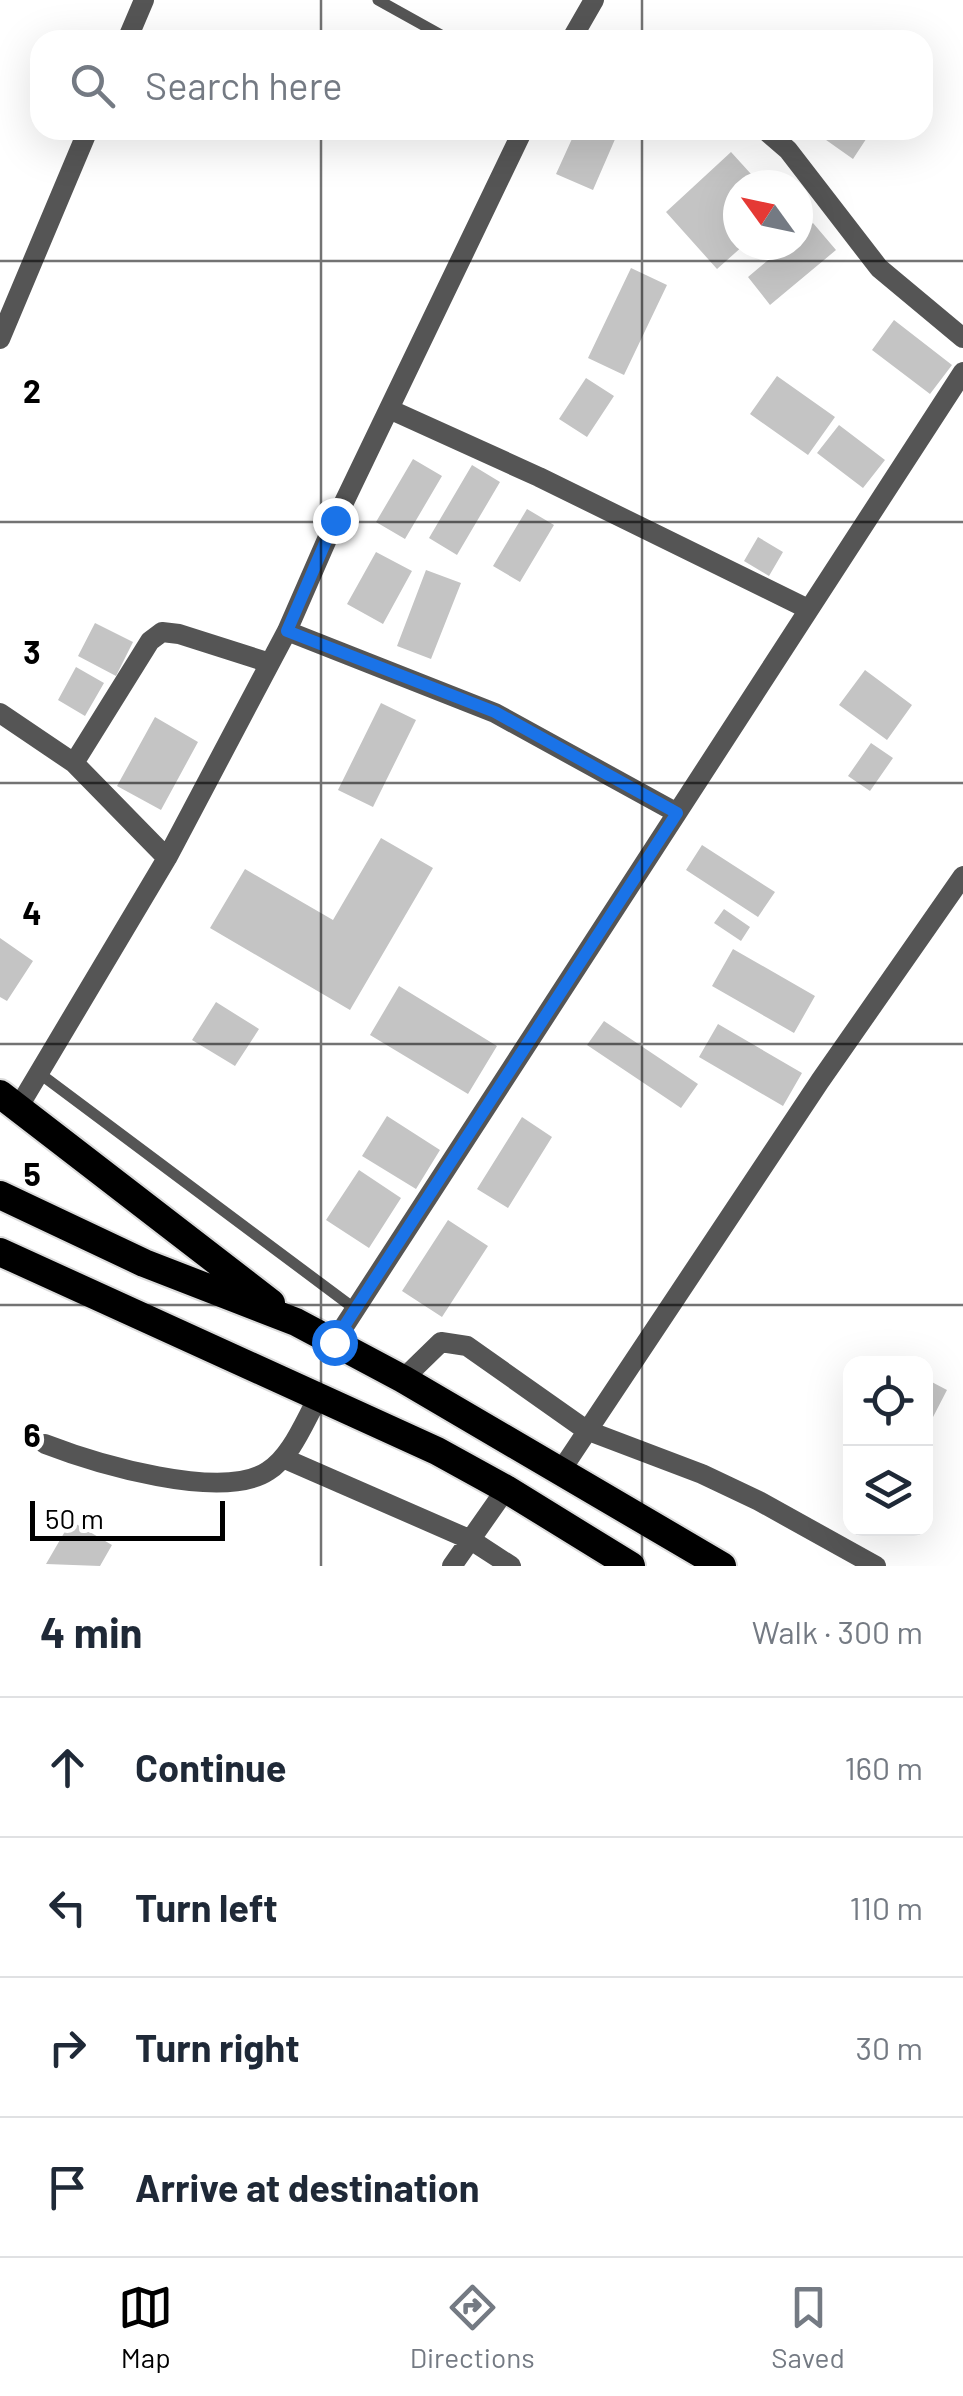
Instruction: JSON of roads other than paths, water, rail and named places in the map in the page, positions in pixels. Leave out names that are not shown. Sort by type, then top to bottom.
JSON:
[{"type":"highway","points":[[9,1101],[296,1322]]},
{"type":"highway","points":[[0,1195],[144,1263],[296,1322],[403,1379],[722,1566]]},
{"type":"highway","points":[[0,1252],[437,1451],[631,1566]]},
{"type":"street","points":[[130,30],[144,0]]},
{"type":"street","points":[[577,30],[594,0]]},
{"type":"street","points":[[0,339],[84,140]]},
{"type":"street","points":[[9,1101],[39,1073],[167,858],[287,631],[518,140]]},
{"type":"street","points":[[776,140],[879,268],[963,338]]},
{"type":"street","points":[[334,1342],[963,372]]},
{"type":"street","points":[[389,409],[808,609]]},
{"type":"street","points":[[287,631],[495,712],[677,813]]},
{"type":"street","points":[[74,763],[150,641],[162,632],[270,663]]},
{"type":"street","points":[[0,713],[74,763],[167,858]]},
{"type":"street","points":[[560,1472],[820,1081],[963,876]]},
{"type":"street","points":[[403,1379],[441,1342],[467,1346],[586,1430],[702,1474],[876,1566]]},
{"type":"street","points":[[44,1444],[138,1473],[227,1482],[254,1479],[283,1458],[319,1396]]},
{"type":"street","points":[[283,1458],[471,1540],[511,1566]]},
{"type":"street","points":[[452,1566],[506,1489]]},
{"type":"lane","points":[[378,0],[432,30]]},
{"type":"lane","points":[[39,1073],[355,1309]]}]
